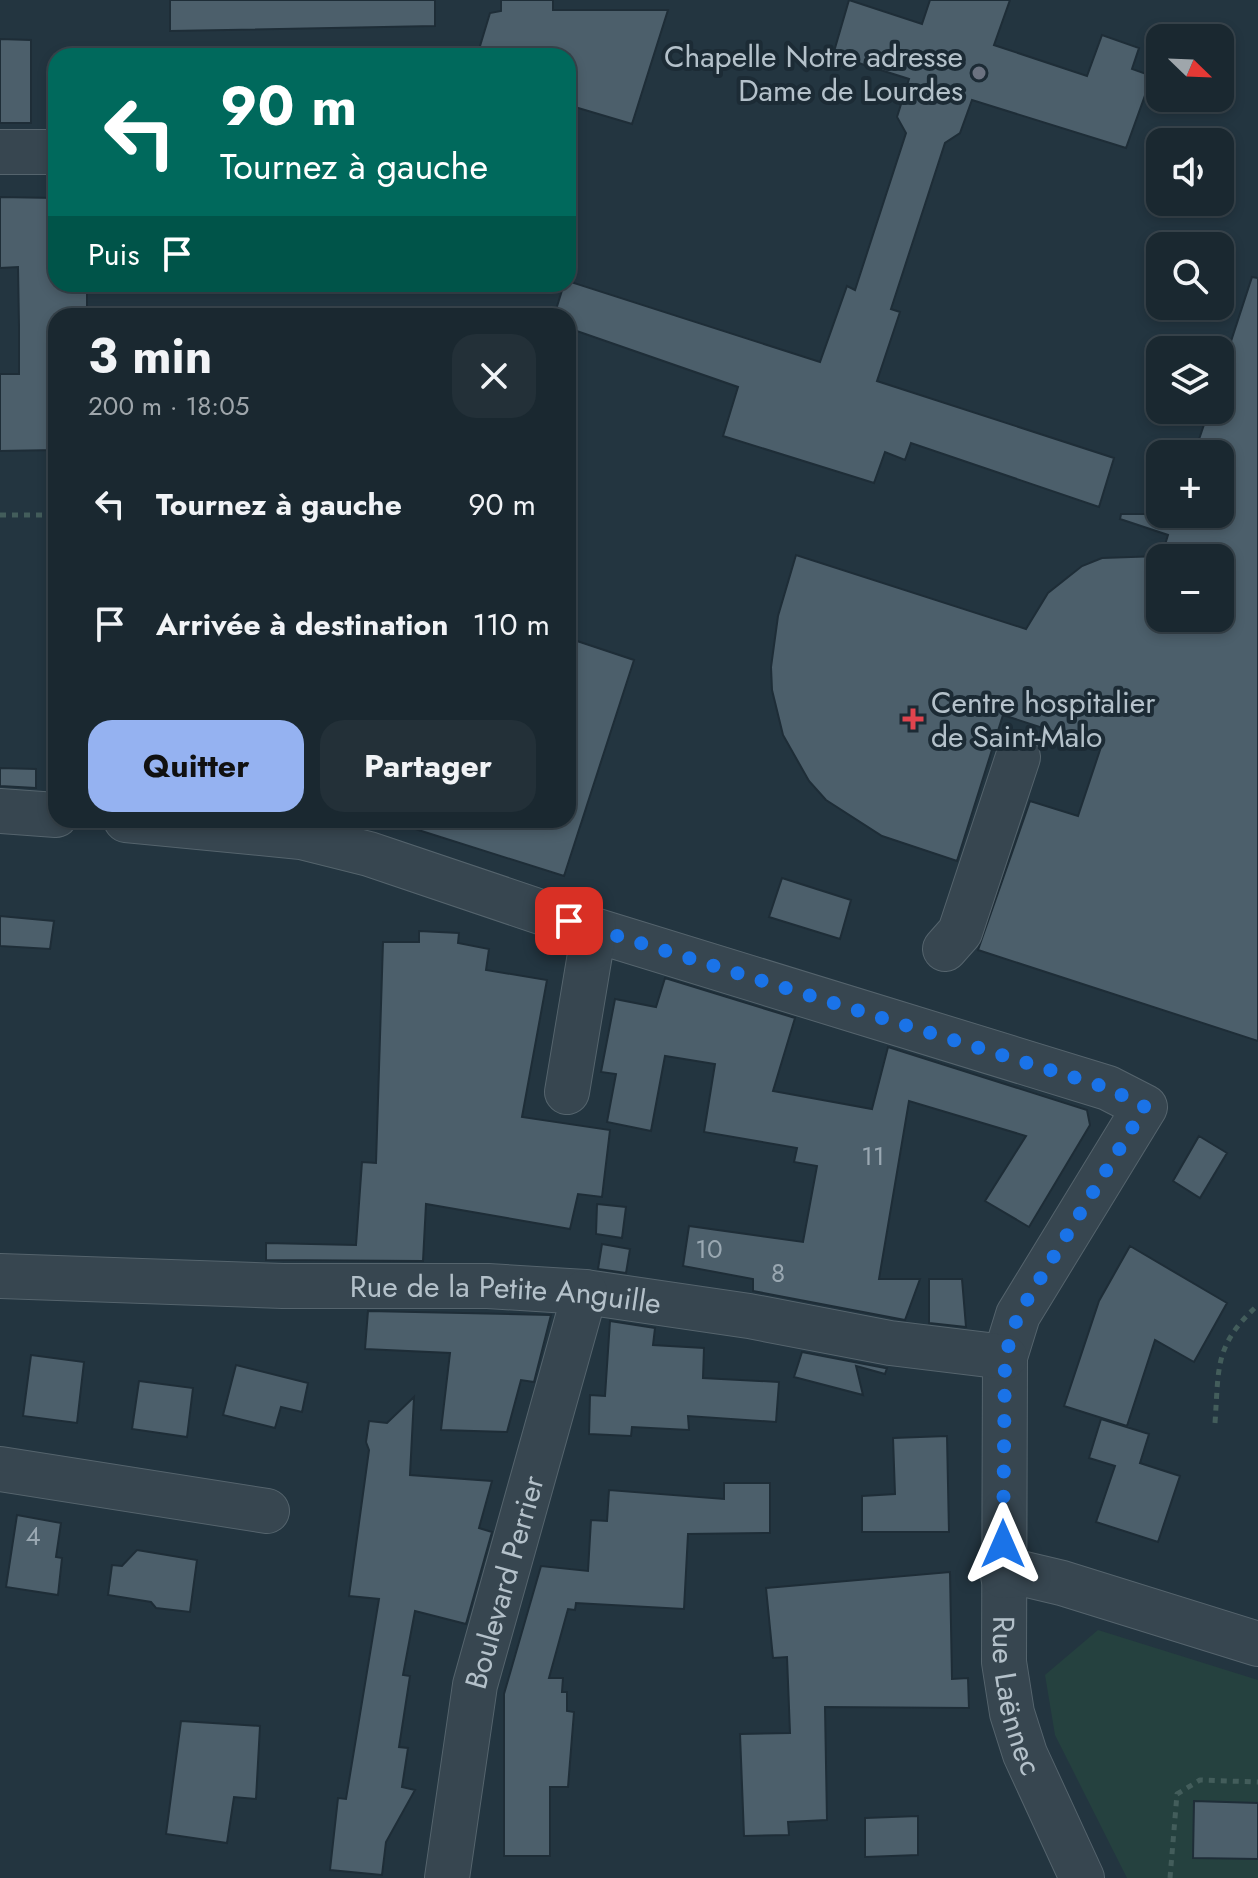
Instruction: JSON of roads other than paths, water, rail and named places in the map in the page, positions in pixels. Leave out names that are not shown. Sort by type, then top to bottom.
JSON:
[{"type":"street","points":[[0,152],[48,152]]},
{"type":"street","points":[[945,949],[960,932],[1018,757]]},
{"type":"street","points":[[0,811],[48,814]]},
{"type":"street","points":[[233,828],[301,837],[369,854],[594,930],[567,1092]]},
{"type":"street","name":"Rue Laënnec","points":[[594,930],[1108,1088],[1145,1107],[1018,1315],[1005,1357],[1004,1662],[1012,1713],[1025,1754],[1082,1878]]},
{"type":"street","name":"Rue de la Petite Anguille","points":[[0,1276],[283,1286],[488,1286],[585,1292],[749,1316],[890,1343],[1005,1357]]},
{"type":"street","name":"Boulevard Perrier","points":[[447,1878],[475,1685],[585,1292]]},
{"type":"street","points":[[0,1469],[267,1511]]},
{"type":"street","points":[[1003,1576],[1024,1574],[1062,1583],[1258,1644]]},
{"type":"place","name":"Chapelle Notre adresse Dame de Lourdes","points":[[979,73]]},
{"type":"place","name":"Centre hospitalier de Saint-Malo","points":[[913,719]]}]
